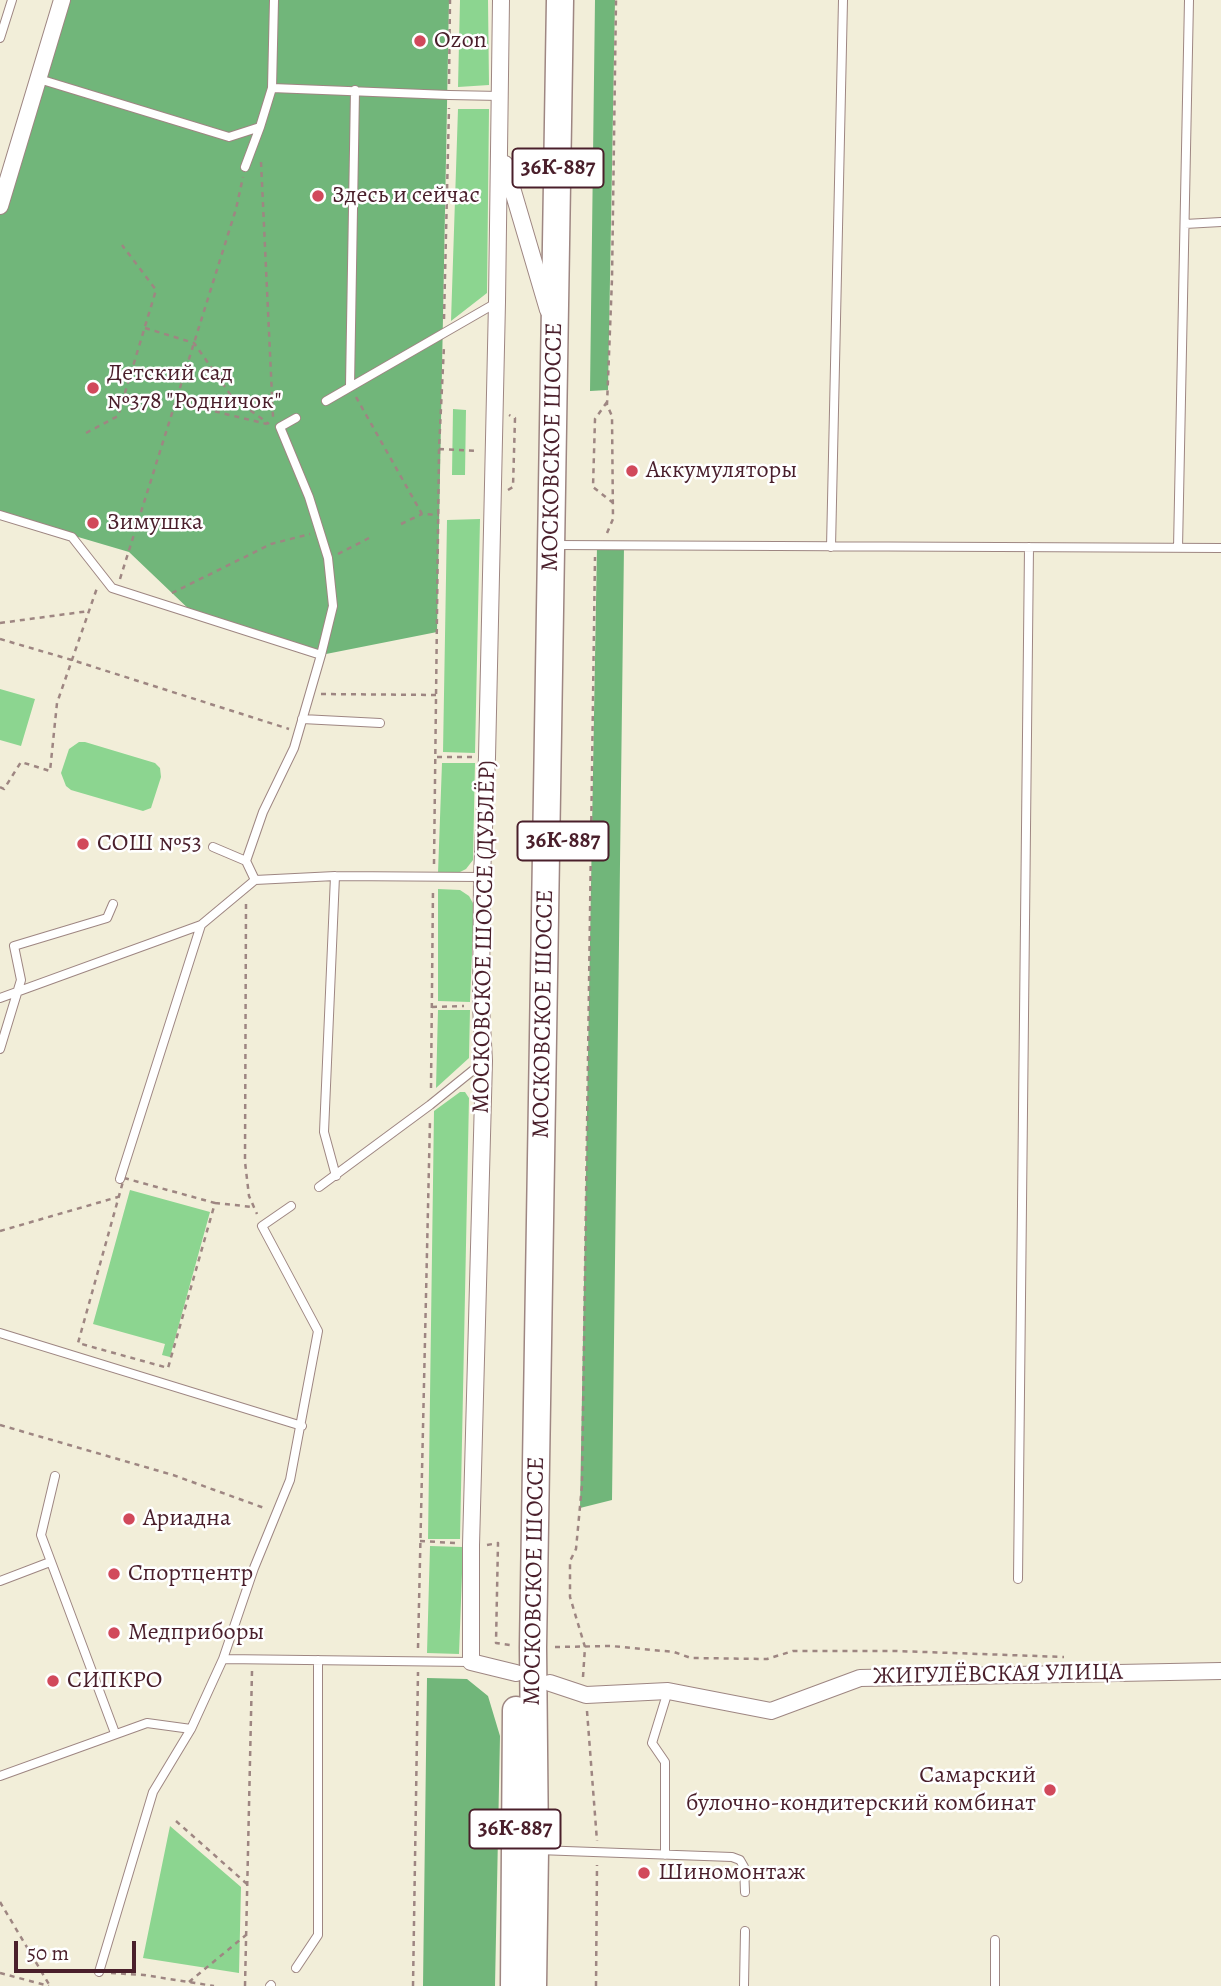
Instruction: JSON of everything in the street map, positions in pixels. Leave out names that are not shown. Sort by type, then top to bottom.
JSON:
[{"type":"main road","name":"МОСКОВСКОЕ ШОССЕ","points":[[543,0],[530,1051],[533,1677],[548,1986]]},
{"type":"main road","name":"МОСКОВСКОЕ ШОССЕ","points":[[560,0],[555,335],[560,545]]},
{"type":"main road","name":"МОСКОВСКОЕ ШОССЕ","points":[[514,1986],[533,1677],[560,545],[577,0]]},
{"type":"main road","name":"МОСКОВСКОЕ ШОССЕ","points":[[533,1986],[542,1850]]},
{"type":"street","points":[[0,206],[62,0]]},
{"type":"street","name":"МОСКОВСКОЕ ШОССЕ (ДУБЛЁР)","points":[[471,1662],[471,1545],[484,1061],[481,1006],[482,877],[497,302],[501,0]]},
{"type":"street","name":"МОСКОВСКОЕ ШОССЕ (ДУБЛЁР)","points":[[500,148],[555,335]]},
{"type":"street","points":[[471,1662],[533,1677]]},
{"type":"street","name":"ЖИГУЛЁВСКАЯ УЛИЦА","points":[[533,1677],[586,1695],[668,1691],[771,1711],[860,1678],[1221,1671]]},
{"type":"lane","points":[[0,38],[12,0]]},
{"type":"lane","points":[[245,167],[272,88],[274,0]]},
{"type":"lane","points":[[831,547],[843,0]]},
{"type":"lane","points":[[1178,548],[1189,0]]},
{"type":"lane","points":[[39,79],[229,137],[260,127]]},
{"type":"lane","points":[[272,88],[500,96]]},
{"type":"lane","points":[[350,386],[355,90]]},
{"type":"lane","points":[[1185,224],[1221,222]]},
{"type":"lane","points":[[326,401],[497,302]]},
{"type":"lane","points":[[246,861],[263,812],[299,732],[332,606],[328,558],[309,497],[280,428],[296,418]]},
{"type":"lane","points":[[0,515],[72,537],[112,588],[321,655]]},
{"type":"lane","points":[[560,545],[1221,548]]},
{"type":"lane","points":[[1018,1579],[1029,547]]},
{"type":"lane","points":[[302,719],[380,723]]},
{"type":"lane","points":[[213,847],[246,861],[255,880]]},
{"type":"lane","points":[[335,876],[324,1132],[336,1176]]},
{"type":"lane","points":[[0,998],[201,925],[255,880],[335,876],[482,877]]},
{"type":"lane","points":[[0,1049],[21,980],[14,946],[107,918],[113,904]]},
{"type":"lane","points":[[120,1179],[201,925]]},
{"type":"lane","points":[[319,1186],[430,1105],[484,1061]]},
{"type":"lane","points":[[99,1972],[153,1792],[191,1729],[223,1659],[254,1568],[290,1480],[318,1331],[262,1226],[291,1206]]},
{"type":"lane","points":[[0,1334],[302,1426]]},
{"type":"lane","points":[[55,1476],[41,1535],[116,1733]]},
{"type":"lane","points":[[0,1581],[50,1562]]},
{"type":"lane","points":[[223,1659],[471,1662]]},
{"type":"lane","points":[[296,1968],[318,1935],[318,1660]]},
{"type":"lane","points":[[665,1855],[665,1762],[652,1743],[668,1691]]},
{"type":"lane","points":[[0,1776],[146,1723],[191,1729]]},
{"type":"lane","points":[[542,1850],[732,1857],[740,1860],[744,1867],[745,1892]]},
{"type":"lane","points":[[744,1986],[745,1931]]},
{"type":"lane","points":[[995,1940],[995,1986]]},
{"type":"path","points":[[413,1986],[432,1006],[439,449],[444,333],[450,0]]},
{"type":"path","points":[[596,1986],[597,1852],[586,1695],[582,1675],[585,1647],[570,1597],[570,1562],[576,1549],[582,1485],[597,545],[608,532],[613,519],[612,416],[607,402],[612,279],[616,0]]},
{"type":"path","points":[[176,402],[273,426],[260,127]]},
{"type":"path","points":[[117,589],[236,209],[245,167]]},
{"type":"path","points":[[86,433],[118,416],[156,290],[122,245]]},
{"type":"path","points":[[145,328],[194,343],[232,397],[269,425]]},
{"type":"path","points":[[350,386],[422,514]]},
{"type":"path","points":[[607,402],[595,419],[593,487],[612,502]]},
{"type":"path","points":[[513,487],[515,418]]},
{"type":"path","points":[[439,449],[492,451]]},
{"type":"path","points":[[401,524],[422,514],[439,515]]},
{"type":"path","points":[[155,602],[271,544],[320,531]]},
{"type":"path","points":[[328,558],[369,538]]},
{"type":"path","points":[[0,787],[4,789],[21,762],[50,771],[57,703],[102,575]]},
{"type":"path","points":[[0,623],[89,611]]},
{"type":"path","points":[[0,639],[299,732]]},
{"type":"path","points":[[310,694],[437,695]]},
{"type":"path","points":[[436,757],[487,757]]},
{"type":"path","points":[[246,887],[245,1162],[249,1196],[262,1226]]},
{"type":"path","points":[[432,1006],[481,1006]]},
{"type":"path","points":[[215,1203],[168,1368],[78,1343],[124,1178],[215,1203],[254,1207]]},
{"type":"path","points":[[0,1231],[119,1197]]},
{"type":"path","points":[[0,1425],[173,1475],[277,1512]]},
{"type":"path","points":[[420,1541],[462,1543]]},
{"type":"path","points":[[487,1545],[498,1544],[496,1643]]},
{"type":"path","points":[[585,1647],[611,1646],[674,1651],[691,1658],[767,1659],[793,1651],[897,1651],[1067,1657]]},
{"type":"path","points":[[245,1986],[252,1659]]},
{"type":"path","points":[[176,1821],[247,1884]]},
{"type":"path","points":[[0,1902],[50,1986]]},
{"type":"path","points":[[189,1982],[246,1935]]},
{"type":"path","points":[[99,1972],[144,1975],[214,1986]]},
{"type":"path","points":[[0,1973],[50,1986]]},
{"type":"green space","points":[[62,0],[449,0],[437,632],[321,655],[194,614],[129,552],[0,514],[0,205]]},
{"type":"green space","points":[[460,0],[488,0],[489,85],[458,87]]},
{"type":"green space","points":[[595,0],[615,0],[608,390],[590,391]]},
{"type":"green space","points":[[458,109],[489,109],[487,293],[451,321]]},
{"type":"green space","points":[[453,409],[466,410],[465,475],[452,475]]},
{"type":"green space","points":[[480,519],[475,753],[443,752],[447,520]]},
{"type":"green space","points":[[597,546],[624,546],[612,1500],[580,1508]]},
{"type":"green space","points":[[0,689],[35,699],[21,746],[0,740]]},
{"type":"green space","points":[[79,742],[155,763],[160,768],[161,777],[151,808],[143,811],[71,790],[66,786],[61,773],[69,749]]},
{"type":"green space","points":[[442,763],[475,763],[473,860],[466,869],[456,874],[438,873]]},
{"type":"green space","points":[[438,889],[460,890],[469,896],[474,905],[470,1002],[438,1001]]},
{"type":"green space","points":[[438,1010],[470,1010],[469,1058],[436,1088]]},
{"type":"green space","points":[[460,1092],[465,1092],[469,1098],[460,1539],[428,1539],[434,1111]]},
{"type":"green space","points":[[130,1190],[210,1212],[170,1357],[162,1355],[165,1344],[93,1324]]},
{"type":"green space","points":[[430,1546],[463,1547],[459,1654],[427,1653]]},
{"type":"green space","points":[[427,1678],[467,1679],[488,1696],[500,1736],[495,1986],[423,1986]]},
{"type":"green space","points":[[170,1826],[241,1887],[239,1973],[143,1958]]},
{"type":"place","name":"Ozon","points":[[420,41]]},
{"type":"place","name":"Здесь и сейчас","points":[[318,196]]},
{"type":"place","name":"Детский сад №378 \"Родничок\"","points":[[93,388]]},
{"type":"place","name":"Аккумуляторы","points":[[632,471]]},
{"type":"place","name":"Зимушка","points":[[93,523]]},
{"type":"place","name":"СОШ №53","points":[[83,844]]},
{"type":"place","name":"Ариадна","points":[[129,1519]]},
{"type":"place","name":"Спортцентр","points":[[114,1574]]},
{"type":"place","name":"Медприборы","points":[[114,1633]]},
{"type":"place","name":"СИПКРО","points":[[53,1681]]},
{"type":"place","name":"Самарский булочно-кондитерский комбинат","points":[[1050,1790]]},
{"type":"place","name":"Шиномонтаж","points":[[644,1873]]}]
